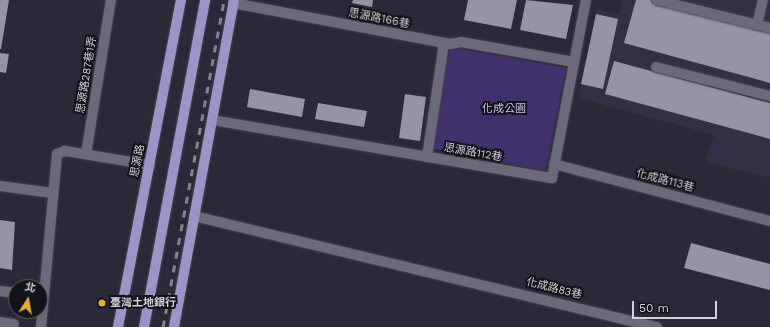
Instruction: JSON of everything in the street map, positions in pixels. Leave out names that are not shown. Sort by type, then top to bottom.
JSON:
[{"type":"main road","name":"思源路","points":[[118,327],[181,0]]},
{"type":"main road","points":[[144,327],[205,0]]},
{"type":"main road","points":[[174,327],[234,2]]},
{"type":"street","name":"思源路287巷1弄","points":[[86,154],[111,0]]},
{"type":"street","name":"思源路112巷","points":[[212,120],[552,178],[586,0]]},
{"type":"street","points":[[657,0],[770,28]]},
{"type":"street","points":[[757,24],[763,0]]},
{"type":"street","name":"思源路166巷","points":[[234,2],[447,44],[462,42],[574,62]]},
{"type":"street","points":[[427,157],[447,44]]},
{"type":"street","points":[[656,67],[770,96]]},
{"type":"street","points":[[43,279],[57,154],[65,151],[150,165]]},
{"type":"street","name":"化成路113巷","points":[[554,164],[770,221]]},
{"type":"street","points":[[0,186],[53,192]]},
{"type":"street","name":"化成路83巷","points":[[194,216],[445,274],[657,327]]},
{"type":"street","points":[[0,322],[14,324]]},
{"type":"shaded area","points":[[623,0],[770,0],[770,178],[705,162],[714,135],[578,98],[597,9],[619,14]]},
{"type":"green space","name":"化成公園","points":[[450,47],[566,68],[546,171],[430,148]]},
{"type":"building","points":[[0,0],[9,0],[1,49],[0,49]]},
{"type":"building","points":[[353,0],[373,0],[372,7],[352,3]]},
{"type":"building","points":[[468,0],[517,0],[511,29],[464,20]]},
{"type":"building","points":[[526,0],[573,5],[566,39],[520,30]]},
{"type":"building","points":[[636,0],[650,0],[770,33],[770,83],[624,43]]},
{"type":"building","points":[[596,14],[618,19],[603,89],[581,84]]},
{"type":"building","points":[[0,53],[9,54],[6,73],[0,72]]},
{"type":"building","points":[[614,61],[770,103],[770,139],[605,94]]},
{"type":"building","points":[[250,89],[305,99],[302,117],[247,107]]},
{"type":"building","points":[[405,94],[426,97],[420,141],[399,138]]},
{"type":"building","points":[[318,103],[367,111],[364,127],[315,119]]},
{"type":"building","points":[[0,220],[15,222],[12,270],[0,268]]},
{"type":"building","points":[[691,243],[770,264],[770,290],[684,268]]},
{"type":"railway","points":[[163,327],[224,0]]},
{"type":"place","name":"臺灣土地銀行","points":[[102,303]]}]
